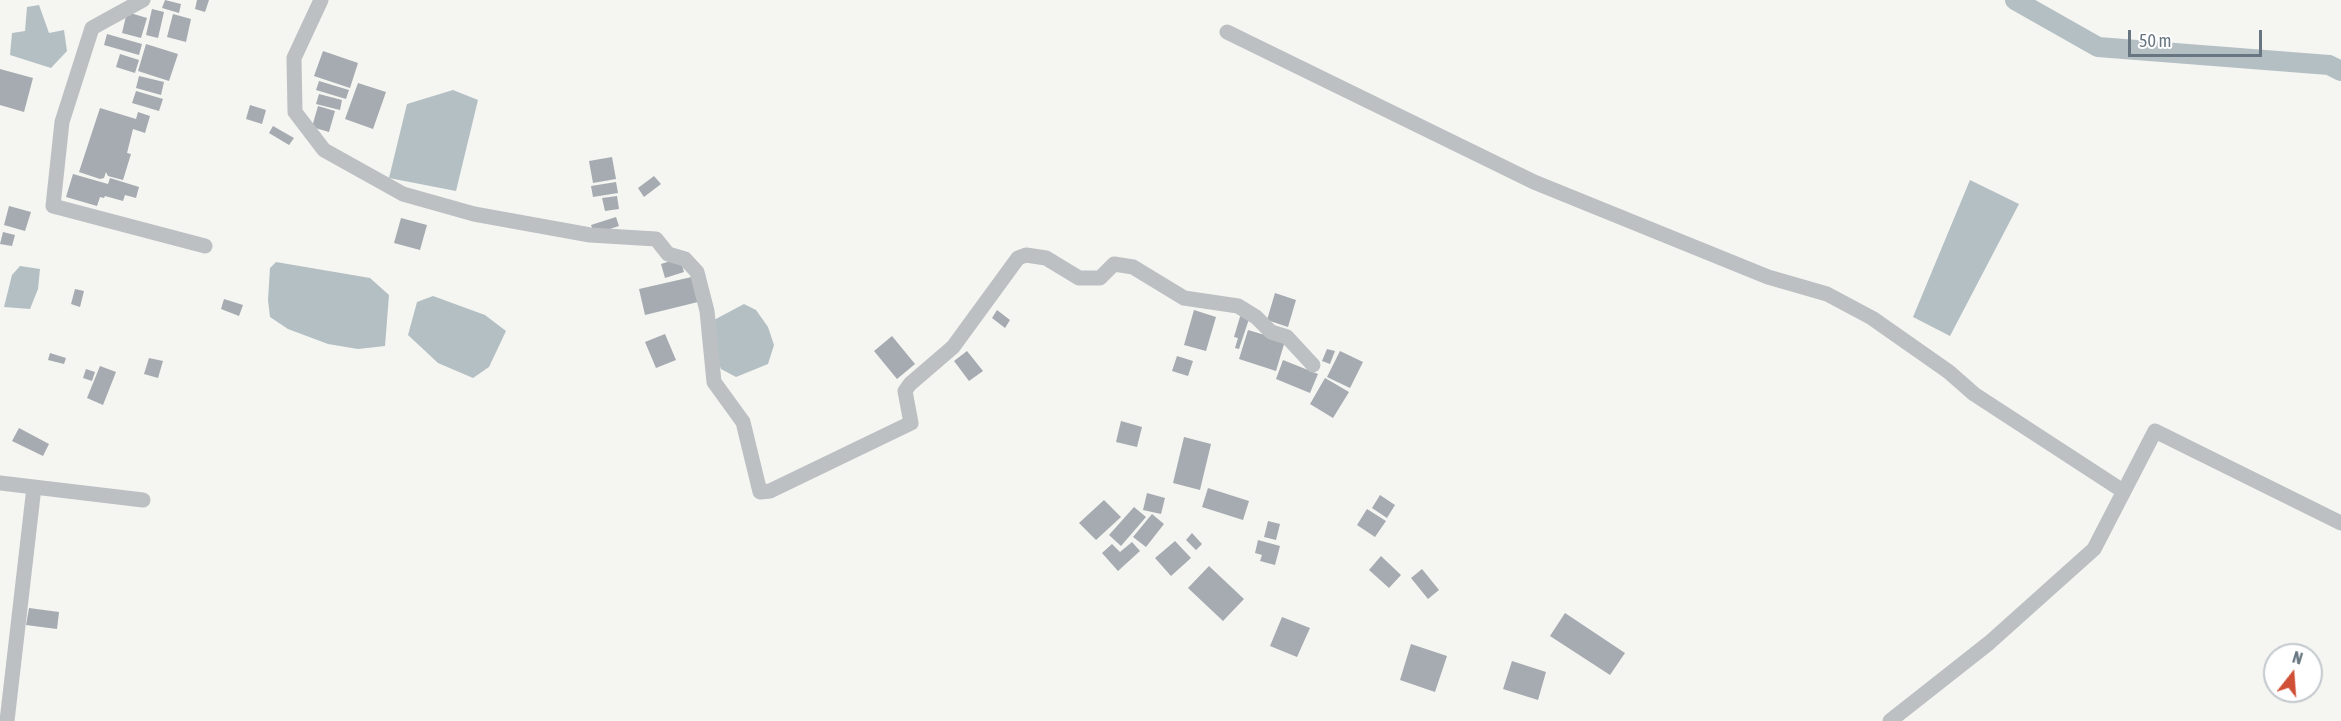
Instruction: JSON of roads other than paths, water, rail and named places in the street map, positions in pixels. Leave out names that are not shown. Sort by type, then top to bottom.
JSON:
[{"type":"street","points":[[143,0],[92,28],[62,122],[53,206],[205,246]]},
{"type":"street","points":[[321,0],[294,58],[295,112],[324,150],[403,195],[454,208],[590,235],[656,239],[668,254],[685,259],[697,272],[706,311],[714,382],[743,422],[760,492],[770,491],[911,423],[905,391],[953,347],[1018,258],[1026,255],[1046,258],[1079,278],[1100,278],[1114,264],[1133,267],[1184,298],[1238,306],[1256,317],[1270,332],[1287,337],[1313,366]]},
{"type":"street","points":[[1227,32],[1534,182],[1768,277],[1827,294],[1872,318],[1949,372],[1974,394],[2123,491]]},
{"type":"street","points":[[1890,721],[1989,643],[2094,549],[2155,431],[2341,523]]},
{"type":"street","points":[[0,483],[143,500]]},
{"type":"street","points":[[7,721],[34,487]]},
{"type":"waterway","points":[[2015,0],[2098,47],[2329,65],[2341,71]]}]
